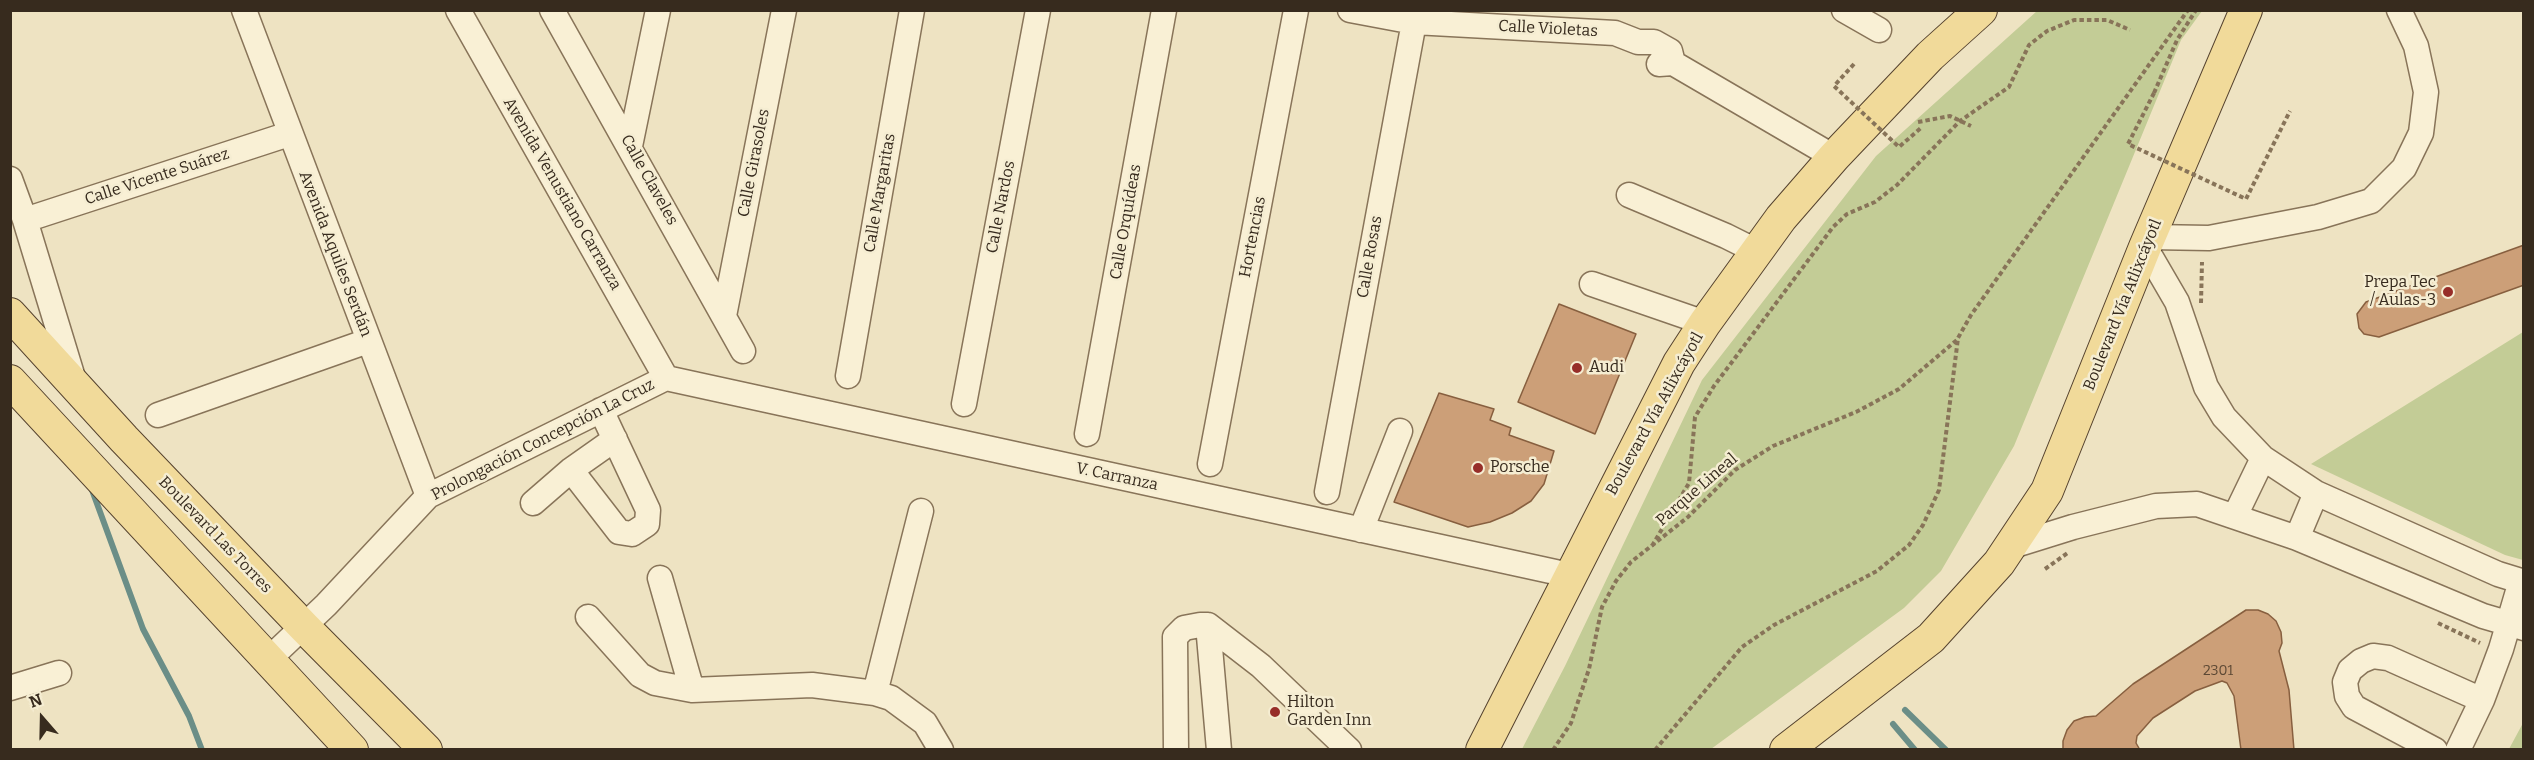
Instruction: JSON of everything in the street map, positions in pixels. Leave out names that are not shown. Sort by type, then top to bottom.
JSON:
[{"type":"main road","name":"Boulevard Vía Atlixcáyotl","points":[[1482,750],[1569,575],[1679,363],[1705,323],[1756,251],[1834,157],[1914,72],[1982,10]]},
{"type":"main road","name":"Boulevard Vía Atlixcáyotl","points":[[1786,750],[1931,638],[2013,546],[2046,491],[2246,10]]},
{"type":"main road","name":"Boulevard Las Torres","points":[[10,314],[303,627],[426,750]]},
{"type":"main road","points":[[10,381],[270,658],[352,750]]},
{"type":"street","name":"Avenida Aquiles Serdán","points":[[244,10],[289,134],[428,496]]},
{"type":"street","name":"Avenida Venustiano Carranza","points":[[458,10],[666,378]]},
{"type":"street","name":"Calle Claveles","points":[[552,10],[743,351]]},
{"type":"street","points":[[630,146],[658,10]]},
{"type":"street","name":"Calle Girasoles","points":[[724,316],[784,10]]},
{"type":"street","name":"Calle Margaritas","points":[[848,376],[912,10]]},
{"type":"street","name":"Calle Nardos","points":[[964,404],[1038,10]]},
{"type":"street","name":"Calle Orquídeas","points":[[1087,434],[1164,10]]},
{"type":"street","name":"Hortencias","points":[[1210,464],[1296,10]]},
{"type":"street","name":"Calle Violetas","points":[[1350,10],[1414,22],[1586,30],[1615,33],[1638,42],[1654,42],[1670,51],[1673,63],[1834,157]]},
{"type":"street","points":[[1844,10],[1879,30]]},
{"type":"street","points":[[2399,10],[2416,46],[2426,92],[2421,133],[2404,168],[2372,201],[2318,217],[2209,238],[2148,242],[2177,302],[2206,387],[2224,417],[2263,458],[2316,493],[2522,582],[2516,626],[2501,650],[2482,700],[2458,750]]},
{"type":"street","name":"Calle Rosas","points":[[1327,492],[1414,22]]},
{"type":"street","name":"Calle Vicente Suárez","points":[[25,220],[289,134]]},
{"type":"street","points":[[10,179],[25,220],[76,386]]},
{"type":"street","points":[[1629,195],[1756,251]]},
{"type":"street","points":[[1592,284],[1705,323]]},
{"type":"street","points":[[158,415],[368,341]]},
{"type":"street","name":"Prolongación Concepción La Cruz","points":[[270,658],[303,627],[428,496],[666,378]]},
{"type":"street","name":"V. Carranza","points":[[666,378],[1569,575]]},
{"type":"street","points":[[571,470],[619,532],[632,534],[647,524],[648,510],[601,410]]},
{"type":"street","points":[[1361,530],[1401,431]]},
{"type":"street","points":[[533,503],[571,470],[615,439]]},
{"type":"street","points":[[2235,516],[2263,458]]},
{"type":"street","points":[[2297,538],[2316,493]]},
{"type":"street","points":[[2013,546],[2073,527],[2156,506],[2197,504],[2297,538],[2483,616],[2516,626]]},
{"type":"street","points":[[875,693],[921,511]]},
{"type":"street","points":[[660,578],[692,690]]},
{"type":"street","points":[[588,617],[640,675],[655,683],[692,690],[812,685],[875,693],[891,698],[925,723],[941,750]]},
{"type":"street","points":[[1176,750],[1175,637],[1184,628],[1208,625],[1261,666],[1349,750]]},
{"type":"street","points":[[1208,625],[1219,750]]},
{"type":"street","points":[[2435,750],[2354,707],[2347,696],[2345,682],[2350,670],[2361,661],[2373,656],[2388,658],[2482,700]]},
{"type":"street","points":[[10,688],[59,673]]},
{"type":"path","name":"Parque Lineal","points":[[1655,750],[1742,648],[1774,625],[1877,571],[1914,538],[1923,525],[1939,490],[1958,339],[1971,315],[2188,10]]},
{"type":"path","points":[[2196,10],[2177,40],[2128,144],[2246,199],[2290,111]]},
{"type":"path","points":[[1652,546],[1689,483],[1695,417],[1714,386],[1833,227],[1847,214],[1875,202],[1897,185],[1960,121],[2009,87],[2029,45],[2047,31],[2074,20],[2107,20],[2130,30]]},
{"type":"path","points":[[1854,64],[1834,86],[1899,147],[1922,127]]},
{"type":"path","points":[[1918,122],[1950,116],[1971,126]]},
{"type":"path","points":[[2201,304],[2202,262]]},
{"type":"path","name":"Parque Lineal","points":[[1553,750],[1571,723],[1589,669],[1602,607],[1616,581],[1626,569],[1688,517],[1735,470],[1773,446],[1856,412],[1899,389],[1958,339]]},
{"type":"path","points":[[2045,569],[2072,550]]},
{"type":"path","points":[[2432,620],[2473,642],[2501,650]]},
{"type":"green space","points":[[2037,11],[2202,11],[2181,40],[2014,446],[1941,571],[1904,608],[1711,749],[1522,749],[1565,666],[1702,380],[1876,156]]},
{"type":"green space","points":[[2523,332],[2523,560],[2505,555],[2311,464]]},
{"type":"green space","points":[[2523,723],[2523,749],[2509,749]]},
{"type":"building","name":"Prepa Tec / Aulas-3","points":[[2524,245],[2524,285],[2379,337],[2364,334],[2359,328],[2357,314],[2366,302]]},
{"type":"building","name":"Audi","points":[[1559,304],[1636,334],[1595,434],[1518,402]]},
{"type":"building","name":"Porsche","points":[[1439,393],[1494,409],[1490,420],[1511,428],[1509,435],[1554,451],[1544,484],[1531,501],[1512,513],[1490,522],[1468,527],[1394,502]]},
{"type":"building","points":[[2246,610],[2258,610],[2268,614],[2276,621],[2281,632],[2282,643],[2279,651],[2289,690],[2294,750],[2241,750],[2234,696],[2227,683],[2222,681],[2195,691],[2153,718],[2137,736],[2136,743],[2140,750],[2063,750],[2067,730],[2074,721],[2096,716],[2133,684]]},
{"type":"waterway","points":[[92,490],[143,629],[189,716],[202,750]]},
{"type":"waterway","points":[[1905,710],[1946,750]]},
{"type":"waterway","points":[[1893,724],[1915,750]]},
{"type":"place","name":"Prepa Tec / Aulas-3","points":[[2448,292]]},
{"type":"place","name":"Audi","points":[[1577,368]]},
{"type":"place","name":"Porsche","points":[[1478,468]]},
{"type":"place","name":"Hilton Garden Inn","points":[[1275,712]]}]
